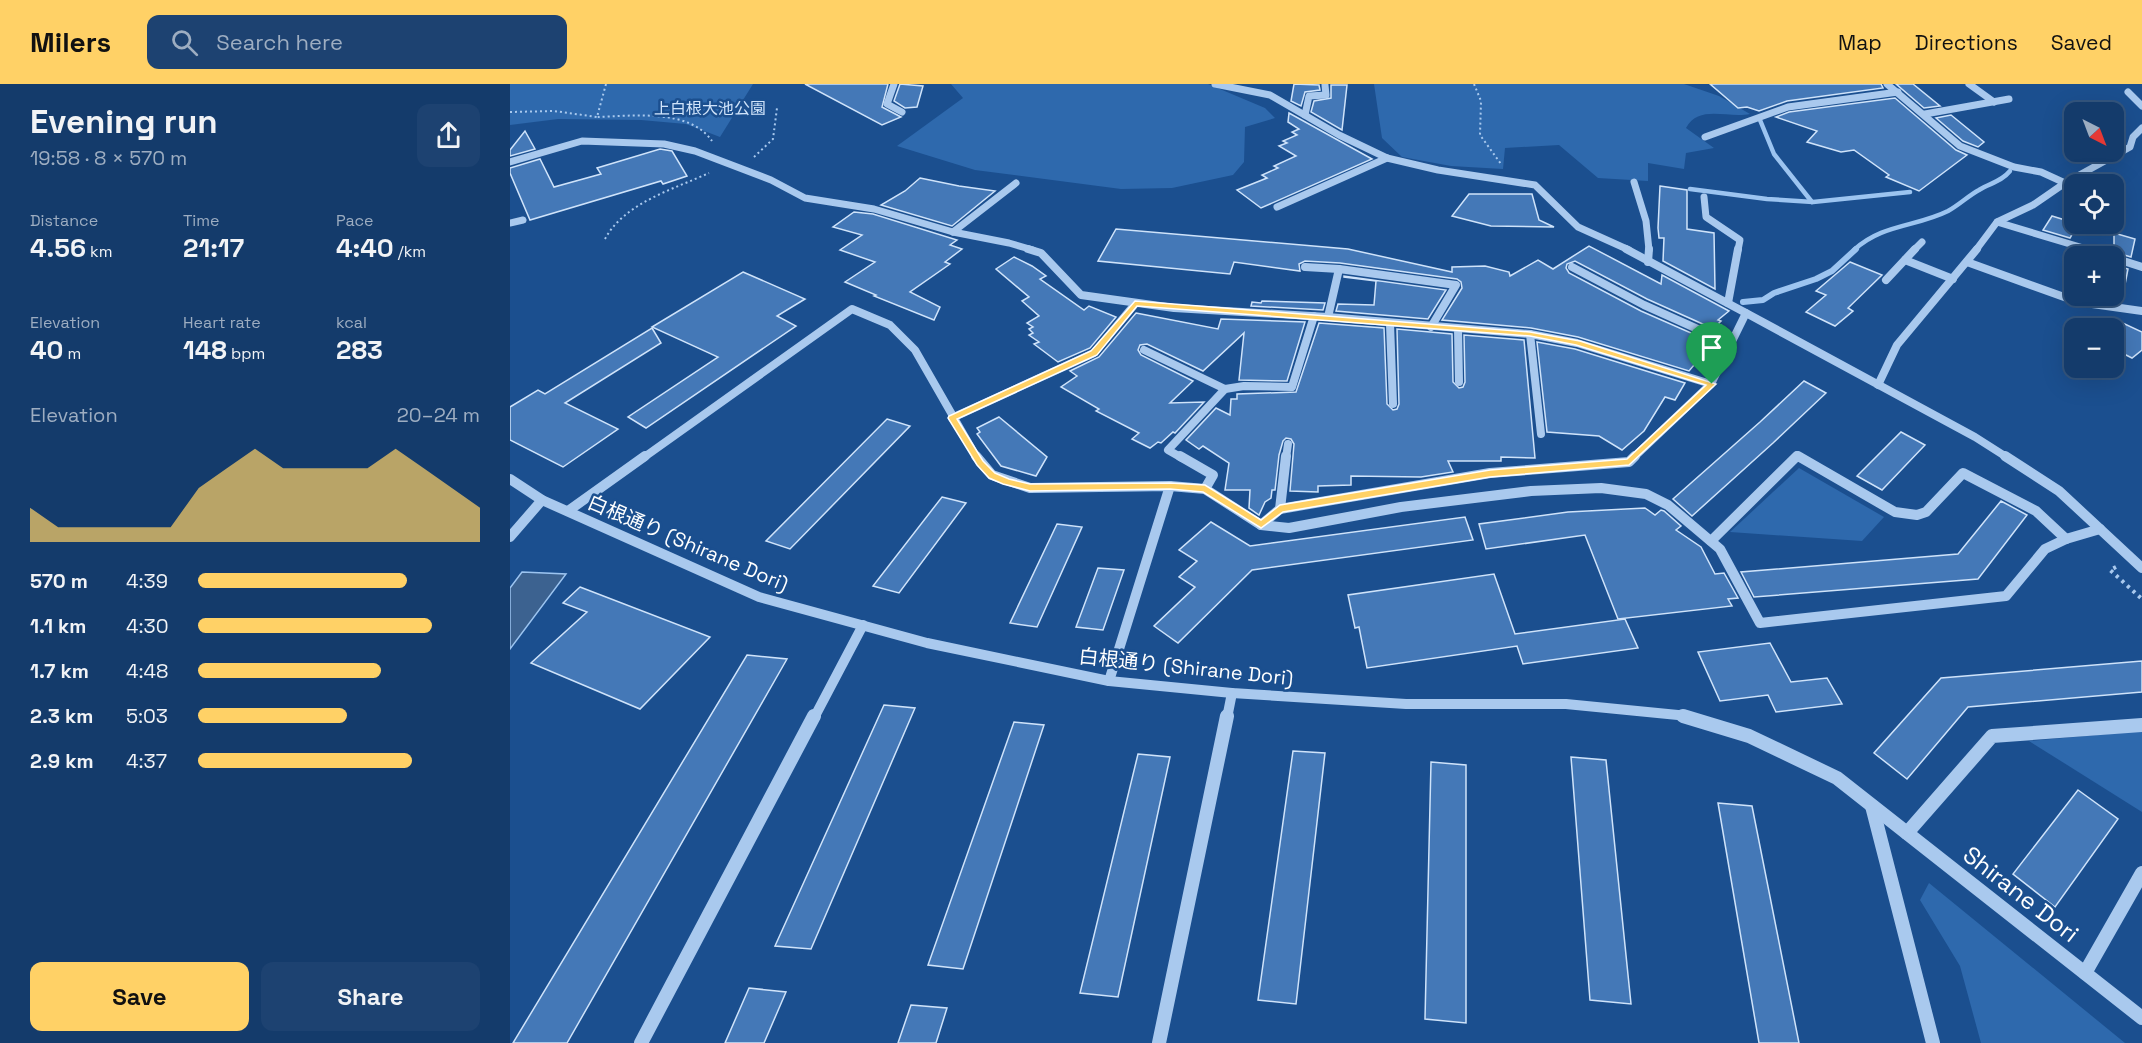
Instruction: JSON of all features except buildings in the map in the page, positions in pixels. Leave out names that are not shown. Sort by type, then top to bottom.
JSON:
[{"type":"street","points":[[894,84],[887,104],[902,112]]},
{"type":"street","points":[[1215,84],[1270,95],[1339,135],[1388,158],[1438,170],[1535,185],[1578,227],[1609,240],[1975,437],[2059,491],[2142,568]]},
{"type":"street","points":[[1887,84],[1960,146],[2014,167],[2041,172],[2064,183]]},
{"type":"street","points":[[1970,84],[1994,102]]},
{"type":"street","points":[[1305,115],[1309,96],[1326,95],[1325,85]]},
{"type":"street","points":[[1705,137],[1733,129],[1748,121],[1788,107],[1898,92]]},
{"type":"street","points":[[2128,92],[2142,106]]},
{"type":"street","points":[[1925,114],[2009,99]]},
{"type":"street","points":[[2081,174],[2130,147],[2133,137],[2142,128]]},
{"type":"street","points":[[510,162],[582,141],[664,144],[739,167],[771,180],[805,198],[874,209],[953,232],[1009,243],[1041,253],[1081,295],[1135,304],[1530,334],[1577,343],[1712,384]]},
{"type":"street","points":[[1277,207],[1388,158]]},
{"type":"street","points":[[1634,182],[1646,219],[1650,247],[1648,262]]},
{"type":"street","points":[[953,232],[1016,183]]},
{"type":"street","points":[[1878,385],[1897,345],[1967,262],[1997,222],[2033,205],[2064,184]]},
{"type":"street","points":[[1704,197],[1706,217],[1740,240],[1728,303]]},
{"type":"street","points":[[510,224],[523,220]]},
{"type":"street","points":[[1997,222],[2075,246]]},
{"type":"street","points":[[1887,280],[1922,242]]},
{"type":"street","points":[[1905,260],[1953,279]]},
{"type":"street","points":[[2124,261],[2142,267]]},
{"type":"street","points":[[1967,262],[2078,302],[2142,311]]},
{"type":"street","points":[[1305,267],[1339,269],[1456,285],[1431,327]]},
{"type":"street","points":[[1572,267],[1644,305],[1731,344]]},
{"type":"street","points":[[1328,317],[1339,269]]},
{"type":"street","points":[[952,418],[1094,353],[1135,304]]},
{"type":"street","points":[[568,511],[852,309],[890,325],[905,339],[923,361],[952,418],[980,463],[992,475],[1006,482],[1030,488],[1170,486],[1205,489],[1261,525],[1288,528],[1401,507],[1531,491],[1601,488],[1646,494],[1668,505],[1720,549],[1760,623],[2007,596],[2045,549],[2066,539],[2100,529]]},
{"type":"street","points":[[1261,525],[1280,509],[1490,473],[1629,462],[1712,384],[1746,313]]},
{"type":"street","points":[[1144,350],[1225,389],[1244,386],[1292,387],[1314,316]]},
{"type":"street","points":[[1390,324],[1394,404]]},
{"type":"street","points":[[1458,329],[1459,382]]},
{"type":"street","points":[[1530,334],[1541,434]]},
{"type":"street","points":[[1205,489],[1213,475],[1168,450],[1225,389]]},
{"type":"street","points":[[1280,509],[1288,444]]},
{"type":"street","points":[[1711,541],[1797,456],[1895,512],[1917,515],[1926,512],[1963,473],[2036,511],[2066,539]]},
{"type":"street","name":"白根通り (Shirane Dori)","points":[[510,479],[542,500],[759,597],[927,644],[1108,681],[1232,693],[1406,704],[1566,704],[1678,715],[1749,736],[1786,752],[1837,778],[1872,806]]},
{"type":"street","points":[[1108,681],[1170,486]]},
{"type":"street","points":[[510,537],[542,500]]},
{"type":"street","points":[[641,1043],[863,626]]},
{"type":"street","points":[[1159,1043],[1232,693]]},
{"type":"street","points":[[1907,833],[1992,736],[2142,725]]},
{"type":"street","points":[[1872,806],[1933,1043]]},
{"type":"street","name":"Shirane Dori","points":[[1872,806],[2142,1018]]},
{"type":"street","points":[[2085,972],[2142,873]]},
{"type":"path","points":[[597,117],[606,84]]},
{"type":"path","points":[[1474,84],[1478,88],[1482,104],[1480,135],[1515,182]]},
{"type":"path","points":[[739,167],[769,146],[775,138],[773,118],[777,108]]},
{"type":"path","points":[[510,112],[554,111],[597,117],[694,123],[710,133],[713,142],[708,156]]},
{"type":"path","points":[[605,239],[609,230],[634,210],[728,163]]},
{"type":"green space","name":"上白根大池公園","points":[[510,84],[753,84],[720,137],[686,124],[641,120],[558,119],[510,125]]},
{"type":"green space","points":[[951,84],[1208,84],[1265,108],[1275,118],[1245,127],[1244,162],[1233,175],[1172,188],[1121,189],[975,170],[897,146],[963,98]]},
{"type":"green space","points":[[1374,84],[1684,84],[1719,96],[1750,114],[1706,114],[1692,121],[1686,128],[1714,148],[1686,153],[1684,169],[1648,163],[1648,181],[1598,178],[1559,145],[1505,148],[1503,169],[1451,166],[1402,157],[1382,138]]},
{"type":"green space","points":[[1799,468],[1884,517],[1862,541],[1730,532]]},
{"type":"green space","points":[[2142,731],[2142,812],[2029,741]]},
{"type":"green space","points":[[1929,883],[2125,1043],[1981,1043],[1960,966],[1920,900]]},
{"type":"shaded area","points":[[522,572],[566,574],[510,649],[510,588]]},
{"type":"waterway","points":[[1760,120],[1774,154],[1812,202]]},
{"type":"waterway","points":[[1854,250],[1888,230],[1948,211],[1975,192],[2003,178],[2010,171]]},
{"type":"waterway","points":[[1690,189],[1767,199],[1812,202]]},
{"type":"waterway","points":[[1812,202],[1910,192]]},
{"type":"waterway","points":[[1743,302],[1763,300],[1774,293],[1816,279],[1832,271],[1856,249]]},
{"type":"route","points":[[1135,304],[1530,334],[1577,343],[1712,384],[1670,426],[1629,462],[1490,473],[1280,509],[1261,525],[1205,489],[1170,486],[1030,488],[1006,482],[992,475],[980,463],[952,418],[1094,353],[1135,304]]}]
